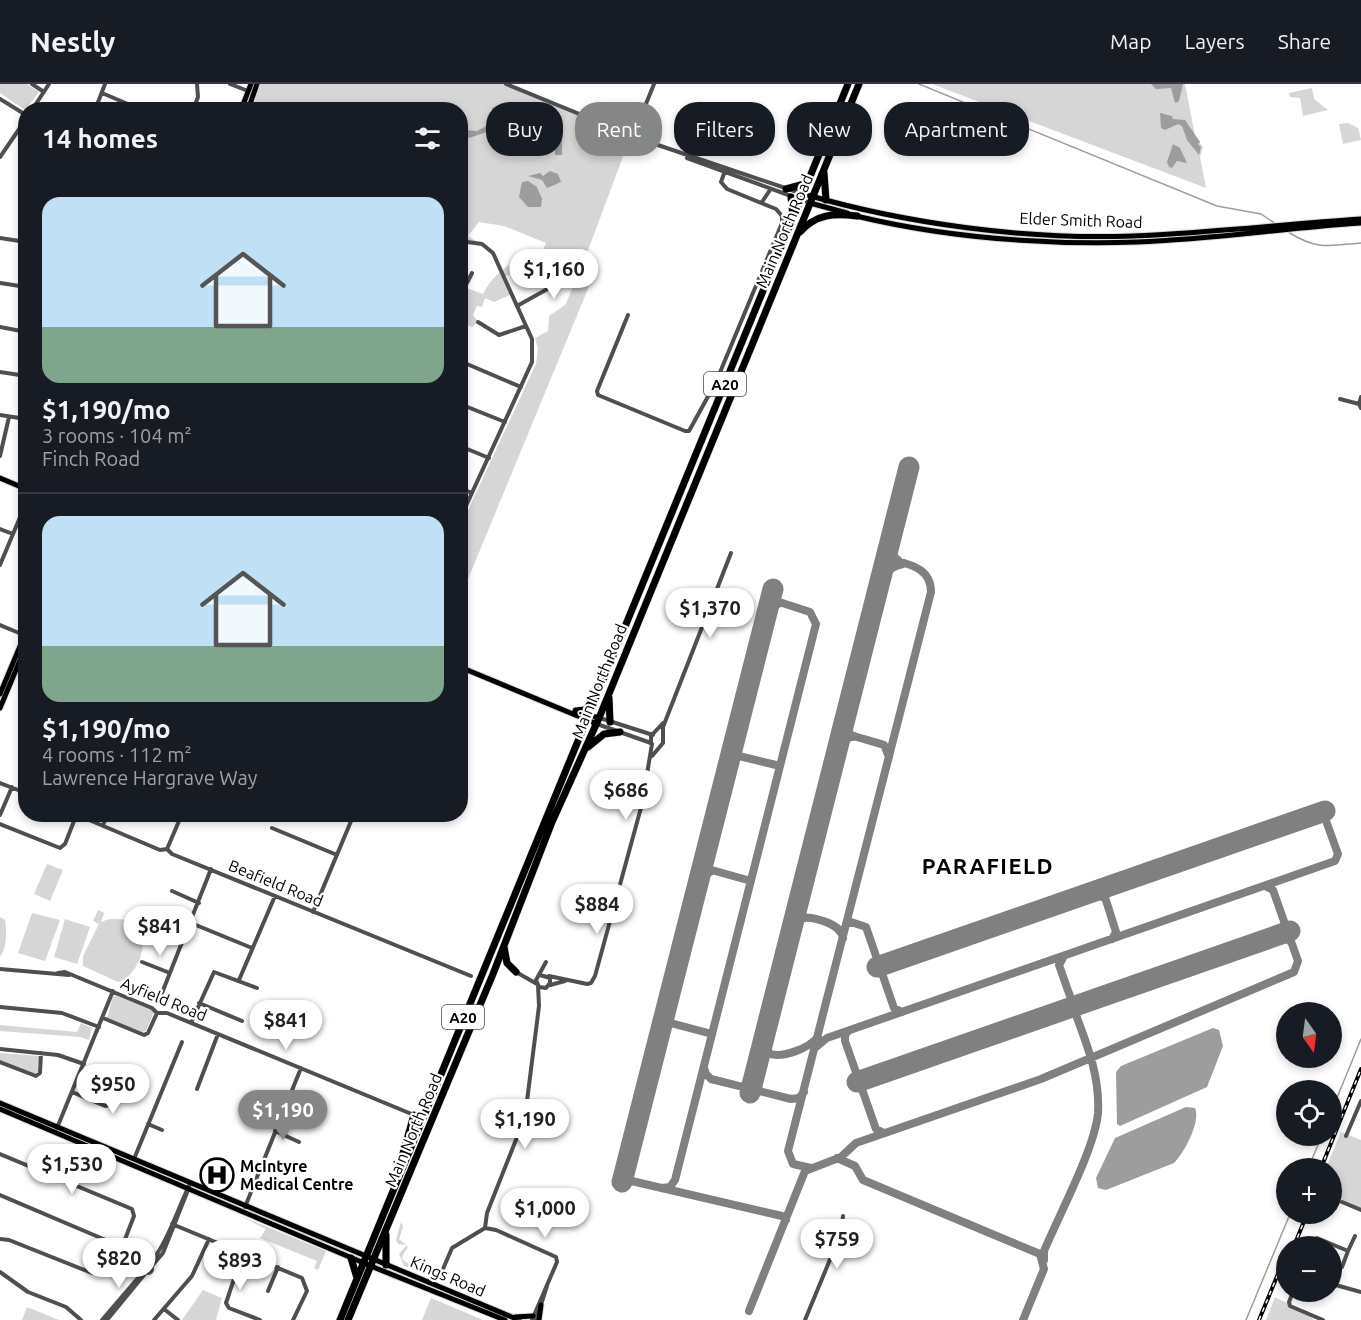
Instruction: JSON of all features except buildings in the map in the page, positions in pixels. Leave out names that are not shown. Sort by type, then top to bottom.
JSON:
[{"type":"highway","name":"Main North Road","points":[[348,1320],[396,1185],[848,84]]},
{"type":"highway","name":"Main North Road","points":[[340,1320],[357,1278],[387,1229],[859,84]]},
{"type":"highway","points":[[824,171],[826,200]]},
{"type":"highway","points":[[786,189],[808,183]]},
{"type":"highway","points":[[791,198],[793,219]]},
{"type":"highway","points":[[795,239],[805,226],[819,217],[831,214],[857,216]]},
{"type":"highway","points":[[610,692],[610,722]]},
{"type":"highway","points":[[579,738],[577,713],[585,710],[595,699]]},
{"type":"highway","points":[[586,749],[604,734],[620,732]]},
{"type":"highway","points":[[504,945],[506,960],[517,972]]},
{"type":"highway","points":[[493,974],[497,969],[502,968],[517,972]]},
{"type":"highway","points":[[396,1185],[403,1149],[414,1115]]},
{"type":"highway","points":[[387,1229],[387,1265]]},
{"type":"highway","points":[[351,1258],[357,1278]]},
{"type":"main road","points":[[249,102],[251,84]]},
{"type":"main road","points":[[245,102],[257,84]]},
{"type":"main road","name":"Elder Smith Road","points":[[802,197],[857,216],[901,226],[971,237],[1074,243],[1140,242],[1361,221]]},
{"type":"main road","name":"Elder Smith Road","points":[[811,200],[826,200],[888,214],[975,227],[1064,234],[1131,236],[1273,229]]},
{"type":"main road","points":[[1064,234],[1074,243],[1084,235]]},
{"type":"main road","points":[[0,478],[18,486]]},
{"type":"main road","points":[[0,694],[18,651]]},
{"type":"main road","points":[[0,708],[18,665]]},
{"type":"main road","points":[[468,670],[598,721]]},
{"type":"main road","points":[[0,1103],[351,1258],[368,1261]]},
{"type":"main road","points":[[0,1109],[57,1129]]},
{"type":"main road","points":[[244,1209],[305,1231],[368,1261]]},
{"type":"main road","points":[[305,1231],[304,1235],[314,1242]]},
{"type":"main road","name":"Kings Road","points":[[368,1261],[387,1265],[508,1318]]},
{"type":"main road","name":"Kings Road","points":[[368,1261],[508,1318],[519,1320]]},
{"type":"main road","points":[[508,1318],[535,1319],[541,1305]]},
{"type":"street","points":[[32,84],[44,92]]},
{"type":"street","points":[[37,102],[49,84]]},
{"type":"street","points":[[98,102],[105,84]]},
{"type":"street","points":[[196,84],[198,97],[196,102]]},
{"type":"street","points":[[230,84],[251,92]]},
{"type":"street","points":[[506,84],[575,112]]},
{"type":"street","points":[[647,102],[654,84]]},
{"type":"street","points":[[102,93],[123,102]]},
{"type":"street","points":[[0,99],[18,111]]},
{"type":"street","points":[[0,157],[18,129]]},
{"type":"street","points":[[662,147],[791,198],[802,197]]},
{"type":"street","points":[[724,171],[755,178],[802,197]]},
{"type":"street","points":[[628,315],[597,391],[598,395],[685,432],[689,431],[716,382],[782,223],[782,216],[776,209],[727,189],[721,182],[724,171]]},
{"type":"street","points":[[753,184],[755,178]]},
{"type":"street","points":[[762,202],[770,190]]},
{"type":"street","points":[[0,238],[18,241]]},
{"type":"street","points":[[468,242],[483,244],[493,253],[526,326],[533,350],[532,362],[468,502]]},
{"type":"street","points":[[517,306],[551,288],[561,265]]},
{"type":"street","points":[[468,279],[471,273]]},
{"type":"street","points":[[0,283],[18,286]]},
{"type":"street","points":[[478,322],[499,335],[526,326]]},
{"type":"street","points":[[0,327],[18,330]]},
{"type":"street","points":[[468,365],[521,387]]},
{"type":"street","points":[[0,372],[18,375]]},
{"type":"street","points":[[1340,399],[1360,406],[1361,397]]},
{"type":"street","points":[[468,407],[505,422]]},
{"type":"street","points":[[0,415],[18,418]]},
{"type":"street","points":[[0,456],[9,417]]},
{"type":"street","points":[[468,449],[489,458]]},
{"type":"street","points":[[468,491],[472,493]]},
{"type":"street","points":[[0,565],[18,522]]},
{"type":"street","points":[[0,529],[13,534]]},
{"type":"street","points":[[650,760],[664,742],[662,735],[669,715],[731,553]]},
{"type":"street","points":[[0,625],[18,631]]},
{"type":"street","points":[[517,972],[587,984],[595,976],[636,825],[650,760],[651,744],[654,734],[669,715]]},
{"type":"street","points":[[598,721],[662,735]]},
{"type":"street","points":[[598,721],[620,732],[660,746]]},
{"type":"street","points":[[0,783],[18,790]]},
{"type":"street","points":[[0,815],[12,787]]},
{"type":"street","points":[[0,824],[60,848],[64,844],[72,822]]},
{"type":"street","name":"Beafield Road","points":[[96,822],[160,850],[167,849],[170,853],[471,976]]},
{"type":"street","points":[[167,849],[179,822]]},
{"type":"street","points":[[313,912],[351,822]]},
{"type":"street","points":[[272,828],[337,855]]},
{"type":"street","points":[[160,998],[211,869]]},
{"type":"street","points":[[172,891],[199,903]]},
{"type":"street","points":[[176,901],[179,894]]},
{"type":"street","points":[[239,980],[275,896]]},
{"type":"street","points":[[191,923],[252,948]]},
{"type":"street","points":[[158,927],[185,937]]},
{"type":"street","points":[[162,937],[165,930]]},
{"type":"street","points":[[142,962],[152,963],[170,973]]},
{"type":"street","points":[[485,1228],[487,1213],[525,1117],[539,1006],[537,985],[546,962],[548,986],[539,1006]]},
{"type":"street","name":"Ayfield Road","points":[[0,969],[64,972],[152,1008],[157,1013],[164,1012],[414,1115]]},
{"type":"street","points":[[191,1023],[214,972],[256,988]]},
{"type":"street","points":[[517,972],[537,985],[548,986],[558,981],[569,981]]},
{"type":"street","points":[[57,1129],[113,991]]},
{"type":"street","points":[[199,1003],[242,1020]]},
{"type":"street","points":[[0,1007],[62,1013],[99,1027]]},
{"type":"street","points":[[103,1018],[144,1035],[148,1033],[157,1013]]},
{"type":"street","points":[[197,1089],[218,1034]]},
{"type":"street","points":[[132,1163],[182,1042]]},
{"type":"street","points":[[0,1049],[58,1055],[84,1064]]},
{"type":"street","points":[[0,1062],[36,1076],[40,1073],[41,1053]]},
{"type":"street","points":[[72,1092],[105,1106],[109,1105],[123,1068],[144,1078]]},
{"type":"street","points":[[244,1209],[301,1068]]},
{"type":"street","points":[[1346,1136],[1361,1101]]},
{"type":"street","points":[[148,1124],[162,1130]]},
{"type":"street","points":[[275,1131],[299,1142]]},
{"type":"street","points":[[57,1177],[70,1146]]},
{"type":"street","points":[[0,1154],[134,1210],[135,1216],[122,1247]]},
{"type":"street","points":[[102,1320],[163,1253],[189,1186]]},
{"type":"street","points":[[0,1195],[110,1241],[122,1247],[147,1268]]},
{"type":"street","points":[[1342,1202],[1361,1210]]},
{"type":"street","points":[[805,1320],[841,1233],[843,1216]]},
{"type":"street","points":[[173,1224],[300,1276],[307,1286],[306,1294],[293,1320]]},
{"type":"street","points":[[425,1281],[438,1279],[452,1248],[485,1228]]},
{"type":"street","points":[[485,1228],[554,1255],[556,1262],[535,1319]]},
{"type":"street","points":[[1342,1267],[1355,1236]]},
{"type":"street","points":[[0,1239],[9,1240],[92,1273],[98,1270],[110,1241]]},
{"type":"street","points":[[154,1320],[192,1276],[209,1239]]},
{"type":"street","points":[[1342,1248],[1348,1251]]},
{"type":"street","points":[[243,1252],[226,1303],[229,1308],[260,1320]]},
{"type":"street","points":[[268,1291],[278,1267]]},
{"type":"street","points":[[107,1320],[147,1268]]},
{"type":"street","points":[[0,1272],[28,1292],[66,1307],[81,1320]]},
{"type":"street","points":[[541,1305],[547,1286]]},
{"type":"street","points":[[1342,1287],[1359,1292]]},
{"type":"street","points":[[1289,1302],[1290,1306],[1323,1320]]},
{"type":"street","points":[[165,1309],[178,1320]]},
{"type":"shaded area","points":[[0,84],[27,84],[39,92],[31,102],[18,102],[18,105],[0,93]]},
{"type":"shaded area","points":[[258,84],[506,84],[550,102],[486,102],[486,156],[563,156],[563,107],[575,112],[575,156],[623,156],[584,261],[597,267],[468,579],[468,510],[536,364],[538,349],[535,338],[548,331],[549,316],[565,305],[577,279],[538,262],[504,277],[512,294],[494,302],[485,298],[482,307],[477,306],[473,315],[478,322],[472,327],[468,325],[468,288],[483,294],[494,278],[507,266],[542,252],[546,243],[504,226],[479,222],[468,236],[468,102],[250,102]]},
{"type":"shaded area","points":[[932,84],[1185,84],[1198,151],[1199,142],[1203,147],[1200,157],[1206,188],[1029,121],[1029,102],[979,102]]},
{"type":"shaded area","points":[[1151,84],[1183,84],[1179,101],[1175,103],[1171,88],[1156,89]]},
{"type":"shaded area","points":[[1312,88],[1314,99],[1328,110],[1303,116],[1300,98],[1290,97],[1289,93]]},
{"type":"shaded area","points":[[1160,113],[1172,116],[1173,119],[1185,120],[1200,142],[1198,144],[1201,147],[1199,155],[1187,140],[1182,126],[1178,124],[1165,130],[1161,128]]},
{"type":"shaded area","points":[[1348,123],[1358,128],[1361,140],[1343,144],[1339,124]]},
{"type":"shaded area","points":[[486,126],[486,132],[468,137],[468,130],[477,131]]},
{"type":"shaded area","points":[[1173,144],[1180,148],[1187,163],[1177,161],[1172,168],[1167,162]]},
{"type":"shaded area","points":[[550,171],[558,174],[561,182],[547,188],[542,180],[528,176],[540,173],[543,176]]},
{"type":"shaded area","points":[[528,181],[537,187],[542,199],[541,207],[528,207],[519,197],[522,182]]},
{"type":"shaded area","points":[[47,864],[63,870],[50,901],[34,894]]},
{"type":"shaded area","points":[[98,910],[104,913],[101,922],[114,919],[128,921],[141,934],[143,944],[138,963],[126,978],[118,982],[83,966],[83,956],[99,924],[93,921]]},
{"type":"shaded area","points":[[32,913],[60,920],[45,961],[18,953]]},
{"type":"shaded area","points":[[0,917],[5,920],[6,934],[4,949],[0,957]]},
{"type":"shaded area","points":[[65,919],[90,927],[77,964],[54,957]]},
{"type":"shaded area","points":[[116,995],[153,1010],[146,1031],[142,1032],[107,1018],[113,997]]},
{"type":"shaded area","points":[[81,1023],[92,1028],[89,1040],[80,1037],[0,1031],[0,1025],[77,1032]]},
{"type":"shaded area","points":[[1213,1028],[1219,1030],[1223,1046],[1207,1087],[1120,1126],[1117,1124],[1116,1072],[1121,1066]]},
{"type":"shaded area","points":[[0,1053],[39,1056],[38,1073],[35,1074],[0,1060]]},
{"type":"shaded area","points":[[1186,1107],[1195,1108],[1196,1121],[1187,1145],[1174,1163],[1106,1190],[1098,1188],[1096,1178],[1115,1138]]},
{"type":"shaded area","points":[[1342,1132],[1361,1140],[1361,1210],[1342,1203],[1342,1158],[1330,1158],[1335,1146],[1342,1146]]},
{"type":"shaded area","points":[[238,1215],[326,1251],[318,1270],[314,1268],[317,1261],[260,1238],[266,1229]]},
{"type":"shaded area","points":[[401,1222],[403,1227],[399,1239],[406,1245],[398,1244],[396,1240]]},
{"type":"shaded area","points":[[407,1245],[402,1259],[415,1269],[404,1266],[399,1254]]},
{"type":"shaded area","points":[[203,1290],[222,1298],[216,1320],[182,1320]]},
{"type":"shaded area","points":[[1275,1297],[1276,1302],[1284,1302],[1311,1316],[1313,1320],[1266,1320]]},
{"type":"shaded area","points":[[431,1298],[483,1320],[422,1320]]},
{"type":"shaded area","points":[[27,1307],[59,1320],[22,1320]]},
{"type":"waterway","points":[[919,84],[1217,206],[1261,214],[1276,224]]},
{"type":"waterway","points":[[1288,232],[1315,244],[1361,243]]},
{"type":"waterway","points":[[1342,1086],[1361,1039]]},
{"type":"waterway","points":[[1312,1158],[1318,1146]]},
{"type":"waterway","points":[[1246,1320],[1286,1224]]},
{"type":"taxiway","points":[[897,512],[890,544],[891,551],[899,561]]},
{"type":"taxiway","points":[[811,1168],[793,1164],[788,1151],[931,592],[928,578],[924,573],[914,566],[894,560]]},
{"type":"taxiway","points":[[873,610],[881,581],[889,570],[903,564]]},
{"type":"taxiway","points":[[662,1188],[670,1187],[675,1180],[816,624],[810,612],[770,599]]},
{"type":"taxiway","points":[[762,630],[769,608],[780,603]]},
{"type":"taxiway","points":[[852,693],[845,726],[847,731],[851,735],[884,745],[889,757]]},
{"type":"taxiway","points":[[830,776],[839,746],[846,738],[852,737]]},
{"type":"taxiway","points":[[731,754],[780,766]]},
{"type":"taxiway","points":[[816,1047],[827,1038],[1335,861],[1338,854],[1325,818],[1317,815],[1303,819]]},
{"type":"taxiway","points":[[708,844],[704,861],[708,869],[751,881]]},
{"type":"taxiway","points":[[696,893],[701,876],[712,871]]},
{"type":"taxiway","points":[[805,918],[798,907],[806,872]]},
{"type":"taxiway","points":[[1112,939],[1116,932],[1104,894],[1108,888],[1124,881]]},
{"type":"taxiway","points":[[749,1311],[805,1171],[841,1157],[856,1143],[1041,1079],[1294,972],[1298,961],[1273,890],[1265,886]]},
{"type":"taxiway","points":[[1078,897],[1095,892],[1104,898]]},
{"type":"taxiway","points":[[784,957],[793,923],[798,918],[811,918],[832,925],[837,928],[843,938]]},
{"type":"taxiway","points":[[847,924],[851,922],[866,927],[894,1008],[902,1012]]},
{"type":"taxiway","points":[[1263,940],[1282,935],[1291,942]]},
{"type":"taxiway","points":[[1064,956],[1059,965],[1071,999],[1080,1004],[1096,999]]},
{"type":"taxiway","points":[[877,959],[886,964],[899,960]]},
{"type":"taxiway","points":[[1044,1260],[1044,1251],[1076,1182],[1090,1144],[1098,1113],[1095,1075],[1076,1015],[1068,1010],[1050,1015]]},
{"type":"taxiway","points":[[771,1011],[764,1043],[770,1054],[782,1055],[796,1051],[809,1045],[818,1037]]},
{"type":"taxiway","points":[[663,1021],[712,1034]]},
{"type":"taxiway","points":[[848,1031],[845,1041],[876,1129],[884,1133]]},
{"type":"taxiway","points":[[760,1052],[754,1080],[760,1091]]},
{"type":"taxiway","points":[[704,1068],[711,1079],[791,1099],[799,1098],[804,1092]]},
{"type":"taxiway","points":[[862,1088],[865,1081],[879,1075]]},
{"type":"taxiway","points":[[837,1158],[855,1166],[863,1180],[1040,1254],[1044,1269],[1023,1320]]},
{"type":"taxiway","points":[[625,1169],[627,1176],[633,1181]]},
{"type":"taxiway","points":[[623,1179],[782,1216],[786,1220]]},
{"type":"runway","points":[[750,1093],[909,467]]},
{"type":"runway","points":[[622,1182],[773,589]]},
{"type":"runway","points":[[877,967],[1325,811]]},
{"type":"runway","points":[[857,1082],[1290,931]]},
{"type":"railway","points":[[1325,1158],[1361,1069]]},
{"type":"railway","points":[[1298,1236],[1303,1224]]},
{"type":"railway","points":[[1259,1320],[1276,1279]]},
{"type":"place","name":"McIntyre Medical Centre","points":[[217,1175]]},
{"type":"district","name":"PARAFIELD","points":[[988,865]]}]
